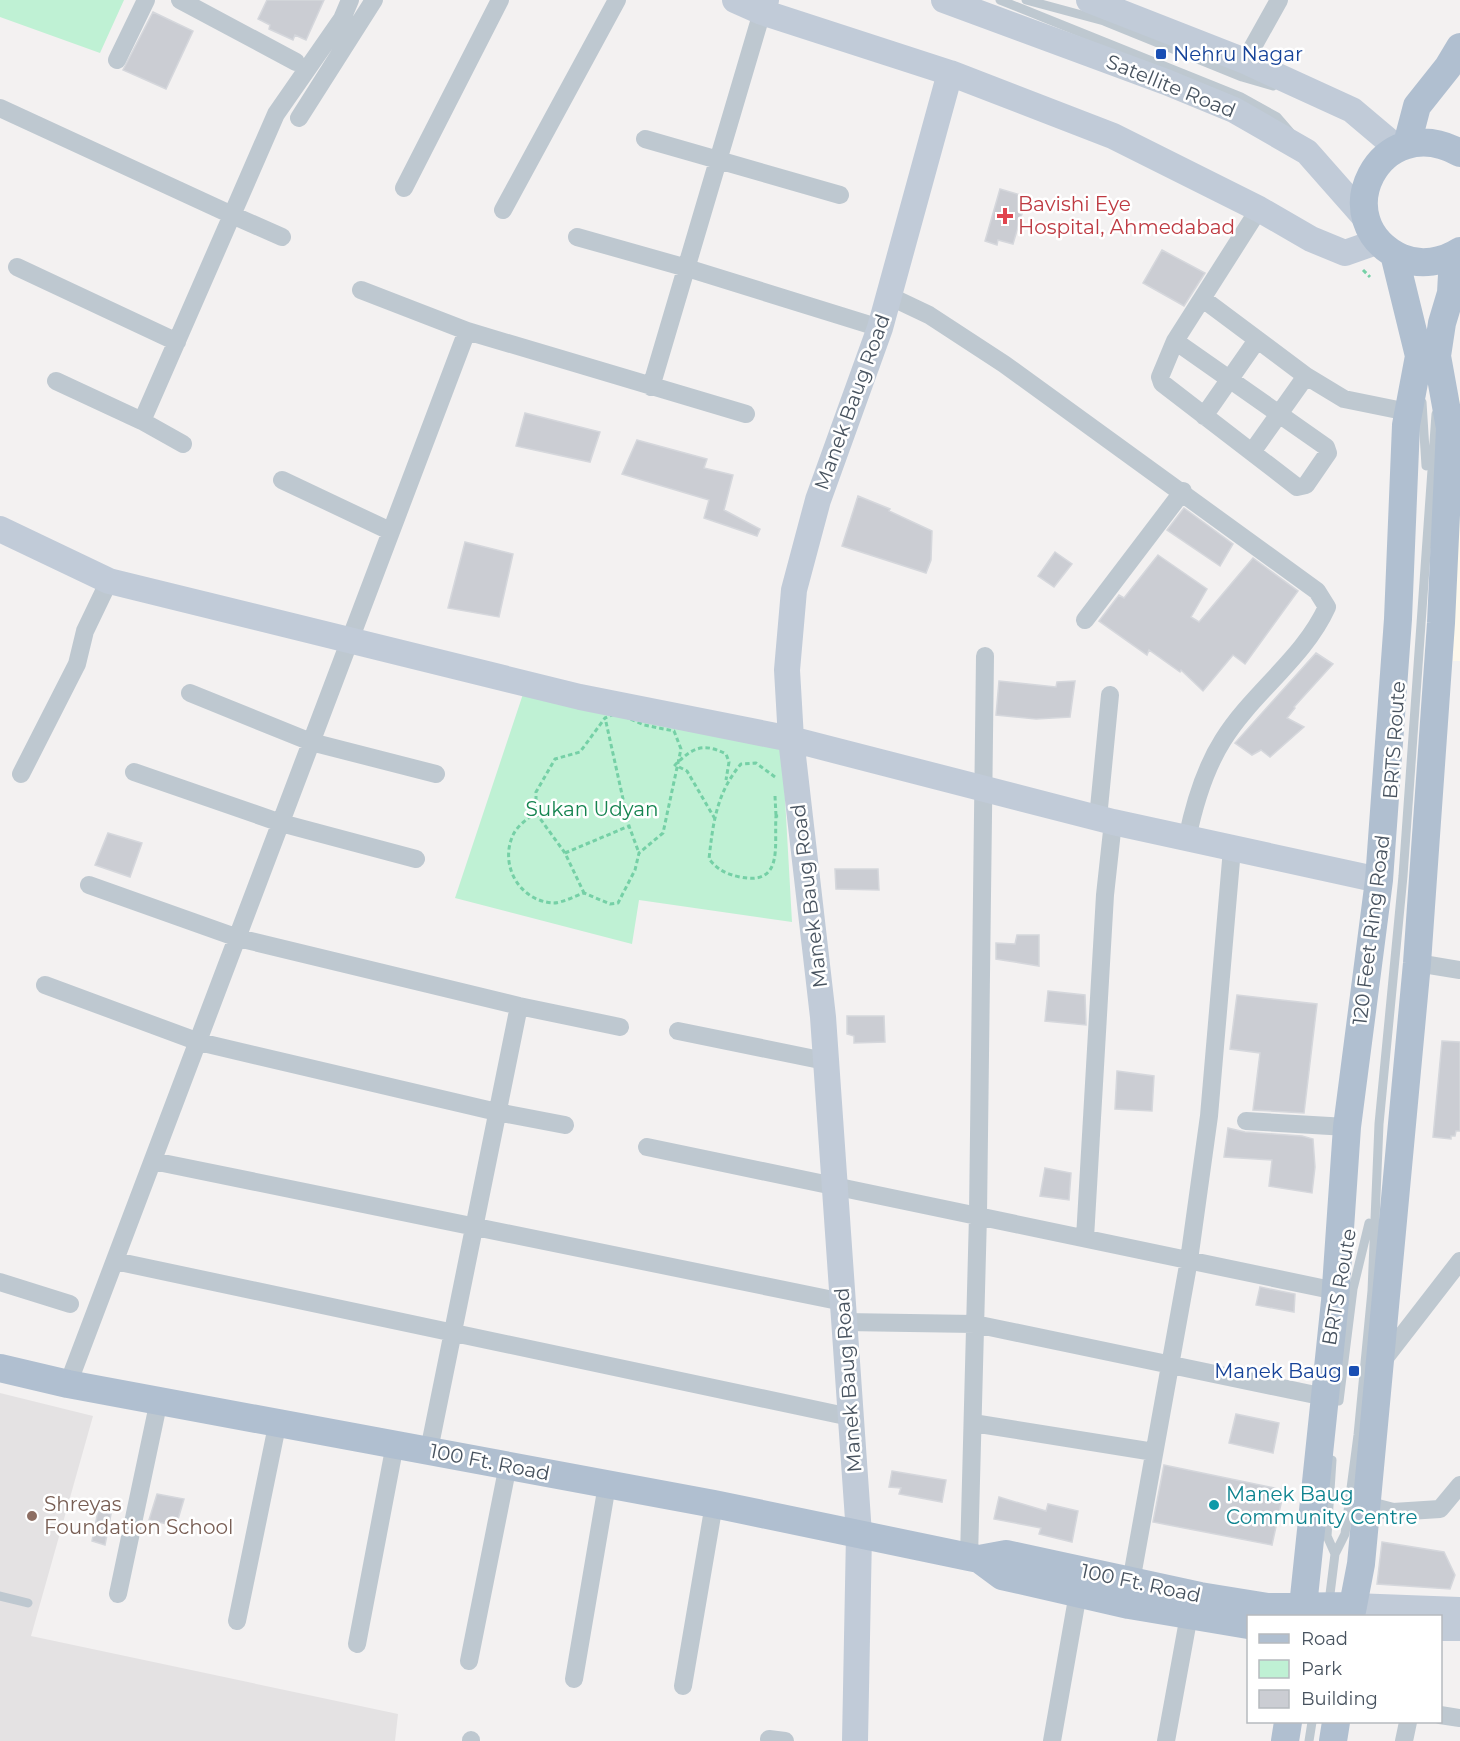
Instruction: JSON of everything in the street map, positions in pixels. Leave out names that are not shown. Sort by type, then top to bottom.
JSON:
[{"type":"main road","points":[[1460,47],[1448,67],[1417,106],[1402,146],[1435,142],[1460,153]]},
{"type":"main road","name":"120 Feet Ring Road","points":[[1327,1612],[1361,1564],[1417,963],[1441,623],[1450,428],[1428,356],[1380,238],[1364,206],[1369,178],[1376,166],[1402,146]]},
{"type":"main road","points":[[1380,238],[1408,260],[1423,262],[1456,254]]},
{"type":"main road","name":"120 Feet Ring Road","points":[[1327,1612],[1331,1406],[1347,1127],[1379,880],[1398,619],[1408,412],[1442,323],[1451,293],[1456,254]]},
{"type":"main road","name":"100 Ft. Road","points":[[0,1368],[68,1384],[278,1421],[714,1504],[974,1558],[1006,1554],[1131,1582],[1268,1607],[1327,1612]]},
{"type":"main road","name":"100 Ft. Road","points":[[974,1558],[1002,1576],[1078,1593],[1247,1625]]},
{"type":"main road","points":[[1285,1741],[1288,1723]]},
{"type":"main road","points":[[1333,1741],[1336,1723]]},
{"type":"street","points":[[117,60],[146,0]]},
{"type":"street","points":[[180,0],[296,62]]},
{"type":"street","points":[[141,421],[276,114],[342,19],[350,0]]},
{"type":"street","points":[[299,118],[374,0]]},
{"type":"street","points":[[404,188],[500,0]]},
{"type":"street","points":[[503,210],[617,0]]},
{"type":"street","points":[[735,0],[764,6],[950,73],[1113,136],[1259,209],[1311,239],[1345,253],[1380,238]]},
{"type":"street","name":"Satellite Road","points":[[945,0],[1215,102],[1307,152],[1380,238]]},
{"type":"street","points":[[1089,0],[1125,6],[1353,110],[1402,146]]},
{"type":"street","points":[[1245,61],[1279,0]]},
{"type":"street","points":[[651,387],[764,6]]},
{"type":"street","name":"Manek Baug Road","points":[[855,1741],[859,1534],[823,1017],[791,739],[786,670],[794,590],[818,500],[880,328],[950,73]]},
{"type":"street","points":[[0,108],[282,237]]},
{"type":"street","points":[[645,139],[718,158],[840,195]]},
{"type":"street","points":[[1175,341],[1328,450],[1306,485],[1297,487],[1162,383],[1160,377],[1175,341],[1259,209]]},
{"type":"street","points":[[577,237],[687,268],[880,328]]},
{"type":"street","points":[[17,267],[177,342]]},
{"type":"street","points":[[362,290],[467,331],[746,414]]},
{"type":"street","points":[[889,296],[929,315],[1005,364],[1183,491],[1317,591],[1326,607],[1321,619],[1299,649],[1223,740],[1205,775],[1187,838]]},
{"type":"street","points":[[1203,299],[1306,376],[1344,399],[1408,412]]},
{"type":"street","points":[[68,1384],[467,331]]},
{"type":"street","points":[[1204,416],[1257,340]]},
{"type":"street","points":[[1252,452],[1306,376]]},
{"type":"street","points":[[56,381],[141,421],[183,444]]},
{"type":"street","points":[[282,480],[390,531]]},
{"type":"street","points":[[1085,620],[1183,491]]},
{"type":"street","points":[[0,529],[109,581],[580,697],[791,739],[1106,820],[1379,880]]},
{"type":"street","points":[[21,774],[77,664],[85,631],[109,581]]},
{"type":"street","points":[[974,1558],[973,1423],[985,656]]},
{"type":"street","points":[[190,693],[311,742],[436,774]]},
{"type":"street","points":[[1085,1238],[1105,895],[1110,694]]},
{"type":"street","points":[[134,772],[281,823],[416,859]]},
{"type":"street","points":[[1131,1582],[1189,1260],[1209,1116],[1232,849]]},
{"type":"street","points":[[89,885],[238,938],[519,1006],[620,1027]]},
{"type":"street","points":[[1417,963],[1460,970]]},
{"type":"street","points":[[45,985],[199,1042],[497,1112],[565,1125]]},
{"type":"street","points":[[429,1450],[519,1006]]},
{"type":"street","points":[[678,1031],[825,1061]]},
{"type":"street","points":[[1246,1121],[1347,1127]]},
{"type":"street","points":[[647,1147],[1336,1292]]},
{"type":"street","points":[[153,1161],[474,1227],[844,1312],[975,1324],[1170,1365],[1331,1406]]},
{"type":"street","points":[[1380,1365],[1460,1261]]},
{"type":"street","points":[[115,1262],[850,1417]]},
{"type":"street","points":[[0,1282],[70,1305]]},
{"type":"street","points":[[118,1594],[159,1400]]},
{"type":"street","points":[[237,1621],[278,1421]]},
{"type":"street","points":[[973,1423],[1154,1452]]},
{"type":"street","points":[[357,1644],[395,1444]]},
{"type":"street","points":[[470,1661],[508,1466]]},
{"type":"street","points":[[574,1679],[607,1485]]},
{"type":"street","points":[[1366,1505],[1393,1512],[1440,1509],[1460,1485]]},
{"type":"street","points":[[683,1686],[714,1504]]},
{"type":"street","points":[[1052,1741],[1078,1593]]},
{"type":"street","name":"100 Ft. Road","points":[[1327,1612],[1460,1610]]},
{"type":"street","points":[[1167,1741],[1189,1615]]},
{"type":"street","points":[[1442,1628],[1460,1628]]},
{"type":"street","points":[[1442,1715],[1460,1718]]},
{"type":"street","points":[[1404,1741],[1408,1723]]},
{"type":"lane","points":[[1000,0],[1241,97],[1277,117],[1307,152]]},
{"type":"lane","points":[[1026,0],[1104,21],[1242,77],[1353,110]]},
{"type":"lane","name":"BRTS Route","points":[[1327,1612],[1335,1554],[1345,1534],[1358,1435],[1372,1291],[1374,1204],[1403,876],[1428,492],[1435,425],[1428,356]]},
{"type":"lane","name":"BRTS Route","points":[[1428,356],[1428,492]]},
{"type":"lane","name":"BRTS Route","points":[[1331,1406],[1353,1289],[1374,1204]]},
{"type":"lane","name":"BRTS Route","points":[[1333,1449],[1327,1536],[1335,1554]]},
{"type":"lane","points":[[0,1596],[28,1603]]},
{"type":"lane","points":[[1309,1741],[1312,1723]]},
{"type":"path","points":[[536,813],[525,820],[513,836],[508,861],[517,885],[529,896],[554,903],[584,893],[610,904],[618,903],[635,870],[639,853],[629,826],[605,718],[606,708]]},
{"type":"path","points":[[584,893],[565,853],[536,813],[536,792],[555,759],[580,752],[605,718],[617,713],[644,725],[674,731],[681,749],[675,765],[663,833],[639,853]]},
{"type":"path","points":[[675,765],[689,750],[713,747],[726,754],[729,762],[726,781],[715,819],[709,859],[717,870],[731,875],[760,879],[769,874],[773,864],[776,816],[775,776],[756,763],[741,764],[726,781]]},
{"type":"path","points":[[675,765],[687,771],[715,819]]},
{"type":"path","points":[[776,816],[784,817]]},
{"type":"path","points":[[565,853],[629,826]]},
{"type":"shaded area","points":[[1460,390],[1460,661],[1453,661],[1457,421]]},
{"type":"shaded area","name":"Shreyas Foundation School","points":[[0,1393],[93,1416],[31,1636],[398,1714],[395,1741],[0,1741]]},
{"type":"green space","points":[[0,0],[124,0],[100,53],[0,17]]},
{"type":"green space","name":"Sukan Udyan","points":[[524,691],[782,745],[792,922],[639,900],[632,944],[455,898]]},
{"type":"building","points":[[267,0],[324,0],[306,40],[295,35],[293,40],[269,29],[270,25],[258,19]]},
{"type":"building","points":[[153,12],[193,31],[166,89],[123,70]]},
{"type":"building","points":[[1000,189],[1027,197],[1013,244],[998,240],[997,245],[985,241]]},
{"type":"building","points":[[1162,250],[1205,273],[1184,306],[1143,283]]},
{"type":"building","points":[[525,413],[600,432],[590,462],[516,446]]},
{"type":"building","points":[[637,440],[707,459],[704,468],[733,475],[724,510],[760,529],[757,536],[704,518],[709,500],[622,474]]},
{"type":"building","points":[[858,496],[890,509],[889,511],[932,531],[931,560],[926,573],[842,546]]},
{"type":"building","points":[[1184,508],[1233,544],[1220,566],[1167,530]]},
{"type":"building","points":[[465,542],[513,554],[499,617],[448,608]]},
{"type":"building","points":[[1055,552],[1072,564],[1054,587],[1038,576]]},
{"type":"building","points":[[1158,555],[1207,589],[1191,617],[1199,622],[1253,558],[1298,591],[1245,664],[1233,655],[1203,691],[1181,670],[1180,672],[1149,650],[1147,655],[1099,621],[1119,595],[1124,598]]},
{"type":"building","points":[[1316,653],[1333,664],[1294,707],[1287,718],[1304,727],[1270,757],[1261,750],[1252,755],[1235,743]]},
{"type":"building","points":[[999,681],[1056,687],[1057,682],[1075,681],[1070,717],[1036,719],[996,715]]},
{"type":"building","points":[[108,833],[142,843],[130,877],[95,865]]},
{"type":"building","points":[[835,869],[878,869],[879,890],[836,889]]},
{"type":"building","points":[[1017,935],[1039,935],[1039,966],[996,959],[996,943],[1015,944]]},
{"type":"building","points":[[1048,991],[1085,995],[1086,1025],[1045,1021]]},
{"type":"building","points":[[1237,995],[1317,1004],[1304,1113],[1253,1110],[1260,1053],[1230,1049]]},
{"type":"building","points":[[847,1016],[884,1016],[885,1042],[854,1043],[854,1036],[847,1034]]},
{"type":"building","points":[[1442,1041],[1460,1042],[1460,1131],[1456,1131],[1455,1136],[1451,1136],[1451,1139],[1433,1137]]},
{"type":"building","points":[[1117,1071],[1154,1076],[1152,1111],[1115,1109]]},
{"type":"building","points":[[1228,1128],[1313,1139],[1315,1167],[1312,1193],[1269,1186],[1272,1160],[1224,1157]]},
{"type":"building","points":[[1045,1168],[1071,1173],[1069,1200],[1040,1196]]},
{"type":"building","points":[[1260,1287],[1295,1294],[1294,1312],[1256,1305]]},
{"type":"building","points":[[1236,1414],[1279,1423],[1273,1453],[1229,1443]]},
{"type":"building","name":"Manek Baug Community Centre","points":[[1164,1465],[1284,1490],[1272,1545],[1153,1522]]},
{"type":"building","points":[[892,1471],[946,1480],[942,1502],[899,1494],[901,1488],[889,1487]]},
{"type":"building","points":[[157,1494],[184,1499],[176,1526],[149,1520]]},
{"type":"building","points":[[999,1497],[1046,1511],[1048,1504],[1078,1511],[1072,1542],[1039,1534],[1041,1528],[994,1519]]},
{"type":"building","points":[[98,1511],[111,1514],[105,1545],[92,1541]]},
{"type":"building","points":[[1382,1542],[1444,1552],[1455,1575],[1450,1589],[1377,1584]]},
{"type":"place","name":"Nehru Nagar","points":[[1161,54]]},
{"type":"place","name":"Bavishi Eye Hospital, Ahmedabad","points":[[1005,216]]},
{"type":"place","name":"Manek Baug","points":[[1354,1371]]},
{"type":"place","name":"Manek Baug Community Centre","points":[[1214,1505]]},
{"type":"place","name":"Shreyas Foundation School","points":[[32,1516]]}]
